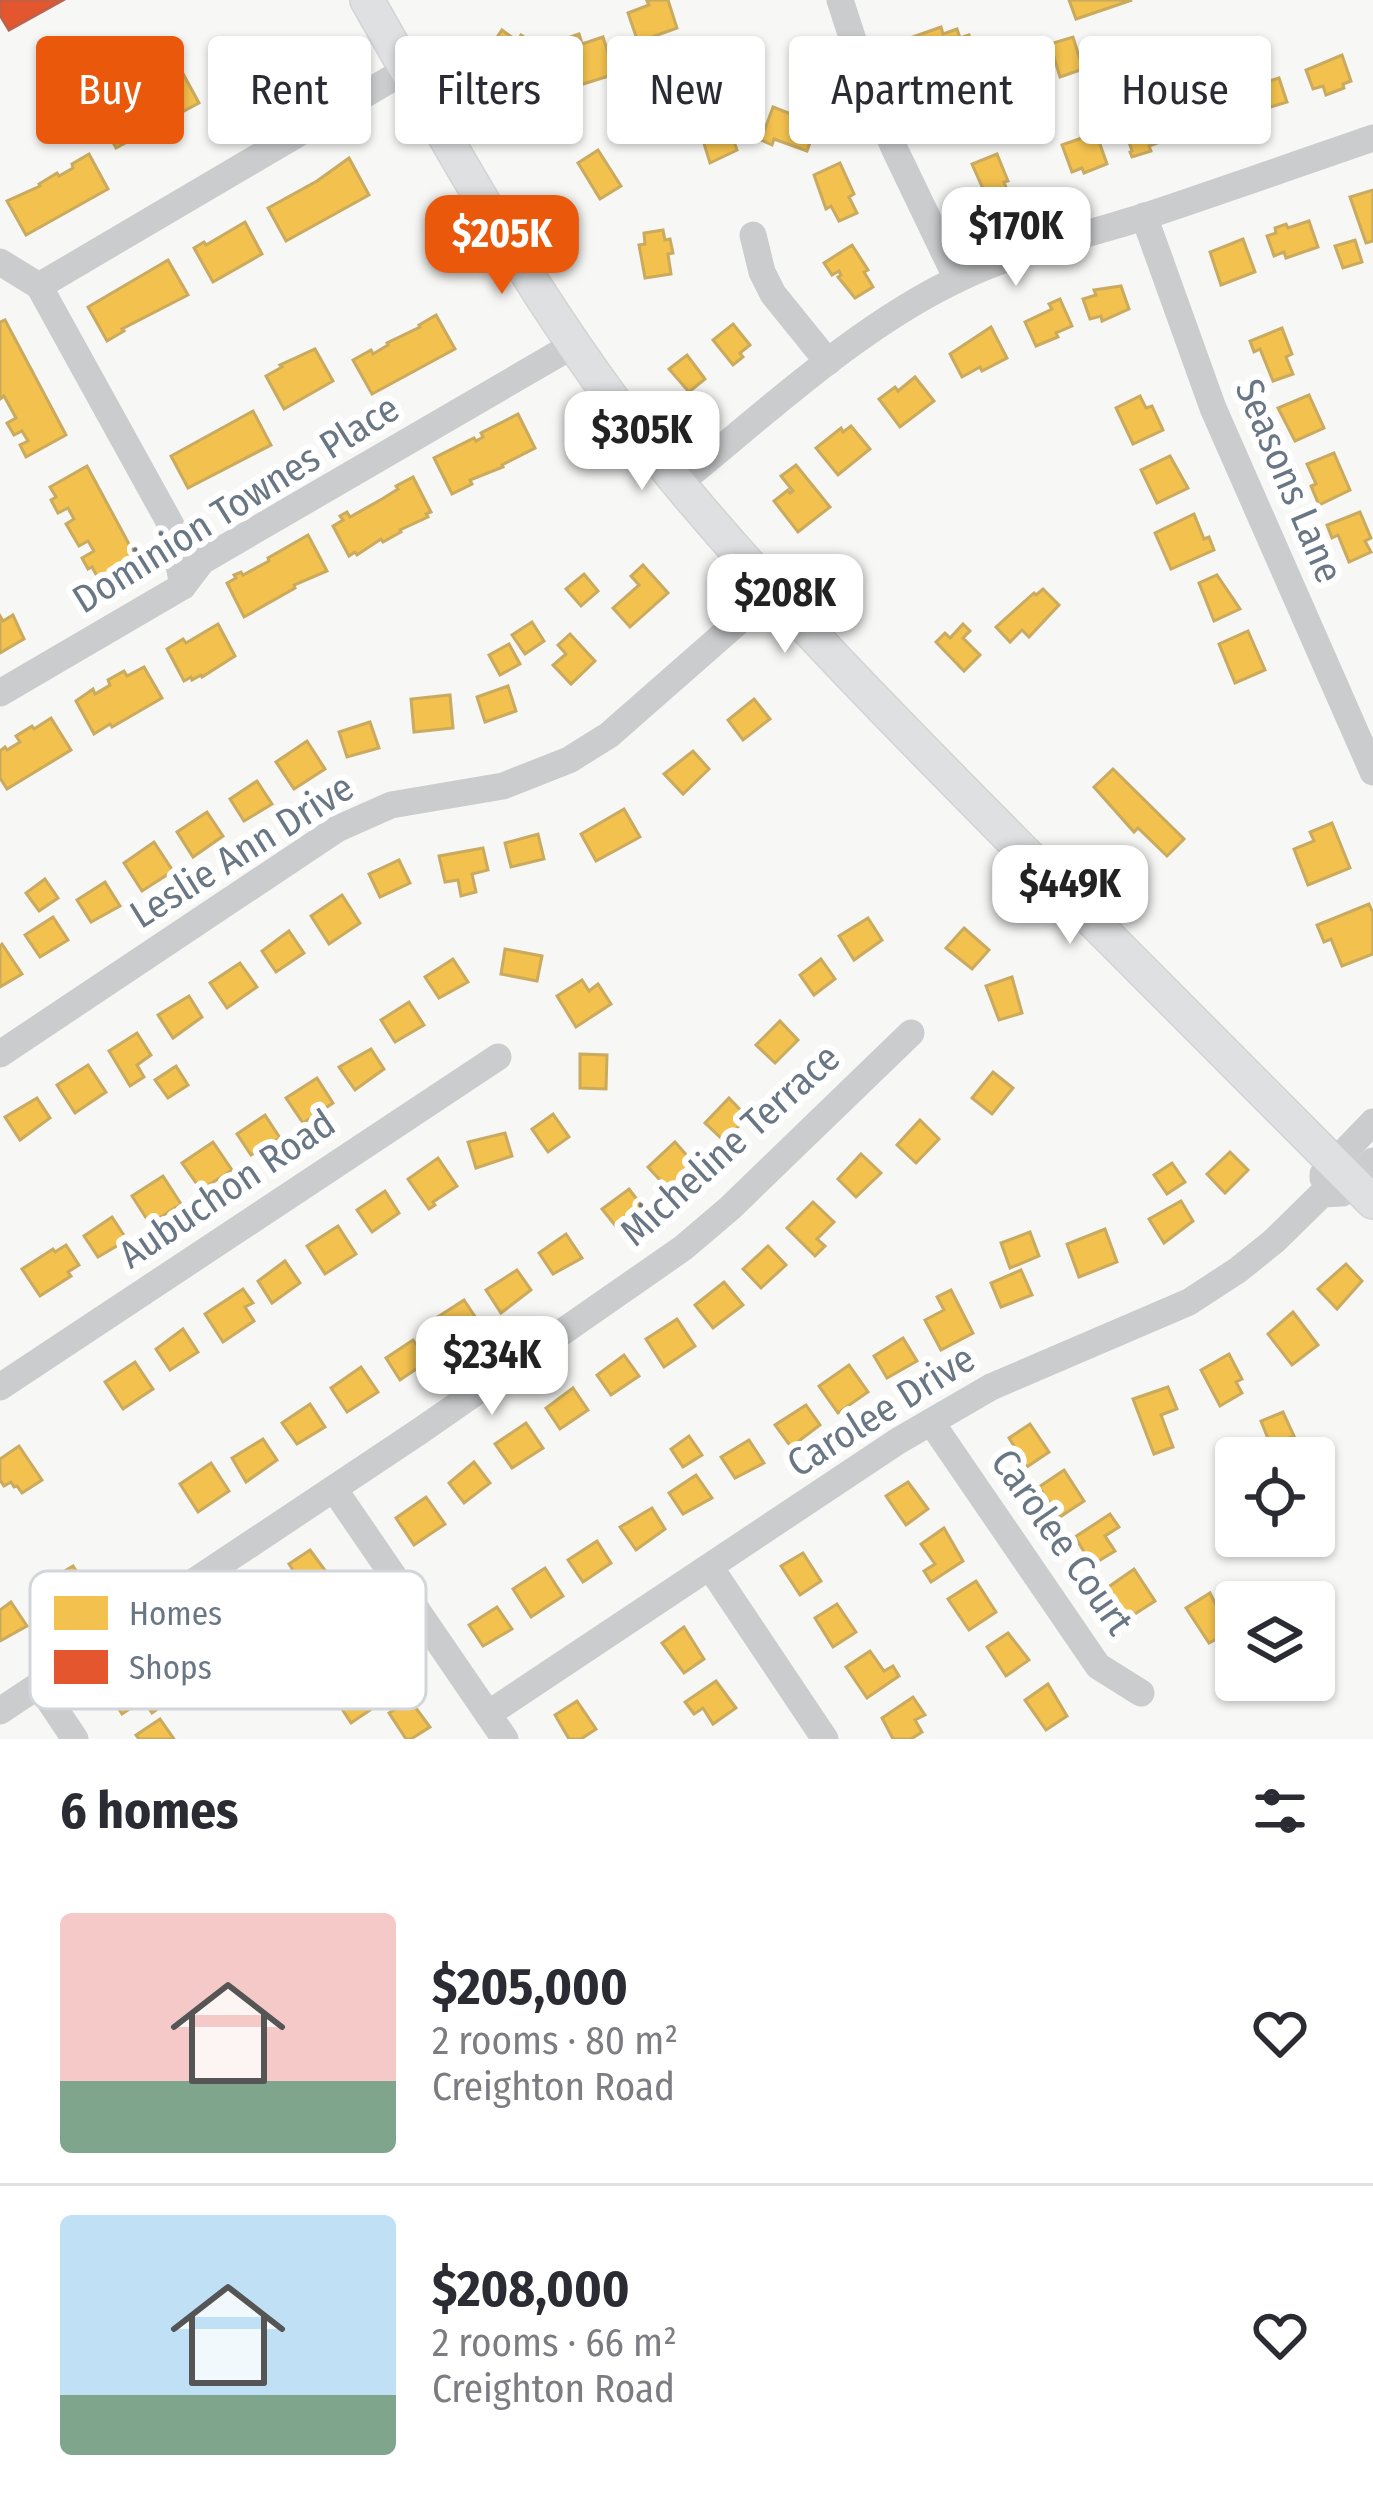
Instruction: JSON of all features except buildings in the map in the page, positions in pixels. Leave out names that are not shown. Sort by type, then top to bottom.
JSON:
[{"type":"main road","points":[[367,0],[395,50]]},
{"type":"main road","points":[[449,144],[575,344],[679,483],[772,592],[1351,1180]]},
{"type":"street","points":[[840,0],[886,130],[957,279]]},
{"type":"street","points":[[39,286],[395,76]]},
{"type":"street","points":[[679,483],[828,362],[957,279],[1373,138]]},
{"type":"street","name":"Seasons Lane","points":[[1144,217],[1214,408],[1373,772]]},
{"type":"street","points":[[753,235],[773,293],[828,362]]},
{"type":"street","points":[[0,262],[39,286],[171,526],[183,586]]},
{"type":"street","name":"Dominion Townes Place","points":[[0,693],[183,586],[202,561],[575,344]]},
{"type":"street","name":"Leslie Ann Drive","points":[[0,1054],[371,812],[416,799],[502,786],[569,760],[609,735],[772,592]]},
{"type":"street","name":"Micheline Terrace","points":[[211,1571],[683,1248],[911,1033]]},
{"type":"street","name":"Aubuchon Road","points":[[0,1387],[498,1057]]},
{"type":"street","name":"Carolee Drive","points":[[488,1714],[931,1422],[991,1387],[1149,1321],[1214,1287],[1351,1180],[1373,1122]]},
{"type":"street","name":"Carolee Court","points":[[931,1422],[1097,1666],[1141,1693]]},
{"type":"street","points":[[334,1489],[390,1571]]},
{"type":"street","points":[[710,1567],[825,1739]]},
{"type":"street","points":[[426,1623],[505,1739]]},
{"type":"street","name":"Micheline Terrace","points":[[0,1712],[30,1691]]},
{"type":"street","points":[[55,1709],[75,1739]]}]
